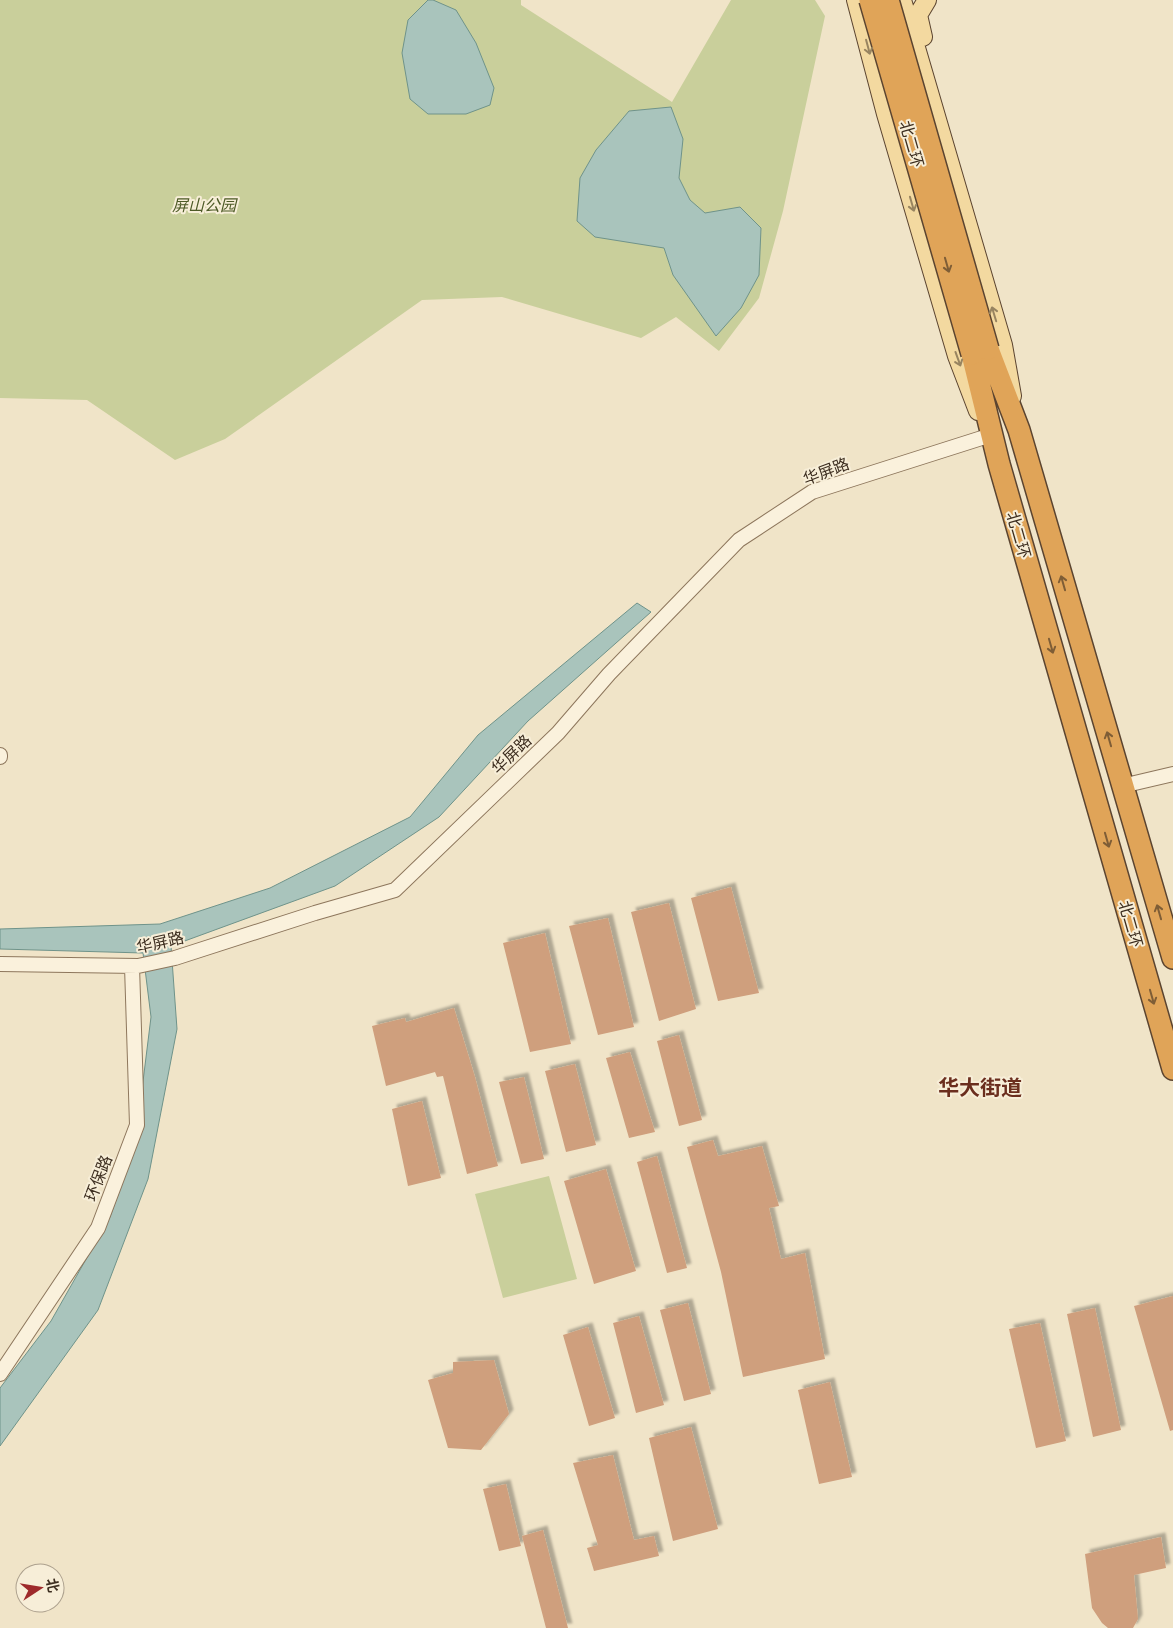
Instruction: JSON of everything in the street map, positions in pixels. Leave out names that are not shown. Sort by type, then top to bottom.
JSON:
[{"type":"highway","name":"北二环","points":[[888,0],[980,351],[999,464],[1173,1068]]},
{"type":"highway","name":"北二环","points":[[859,2],[980,351],[1019,430],[1173,958]]},
{"type":"main road","points":[[902,0],[943,146],[1003,345],[1019,430]]},
{"type":"main road","points":[[927,0],[918,15],[943,146]]},
{"type":"main road","points":[[859,2],[877,80],[957,356],[999,464]]},
{"type":"main road","points":[[877,80],[922,67]]},
{"type":"street","name":"华屏路","points":[[0,964],[135,966],[175,958],[314,913],[395,890],[558,733],[609,674],[739,540],[812,492],[988,436]]},
{"type":"street","points":[[1122,786],[1173,774]]},
{"type":"street","name":"环保路","points":[[0,1374],[98,1228],[137,1125],[135,966]]},
{"type":"green space","name":"屏山公园","points":[[0,0],[521,0],[521,5],[672,102],[731,0],[815,0],[825,16],[783,211],[759,298],[719,351],[676,317],[641,338],[502,297],[422,300],[225,439],[175,460],[87,400],[0,398]]},
{"type":"green space","points":[[549,1176],[577,1279],[503,1298],[475,1194]]},
{"type":"water","points":[[428,0],[433,0],[456,10],[476,43],[494,88],[490,105],[466,114],[428,114],[410,99],[402,53],[408,20]]},
{"type":"water","points":[[671,107],[683,139],[679,178],[690,200],[705,213],[740,207],[761,228],[759,275],[741,308],[716,336],[673,275],[664,248],[595,237],[577,221],[580,178],[596,150],[629,111]]},
{"type":"water","points":[[637,603],[651,612],[528,721],[439,817],[335,886],[171,946],[177,1029],[148,1179],[98,1310],[0,1446],[0,1388],[51,1321],[110,1217],[135,1146],[151,1017],[143,953],[0,949],[0,929],[160,924],[270,888],[410,817],[478,735]]},
{"type":"building","points":[[731,887],[759,993],[718,1001],[691,898]]},
{"type":"building","points":[[669,903],[696,1009],[659,1021],[631,912]]},
{"type":"building","points":[[608,918],[634,1027],[598,1035],[569,926]]},
{"type":"building","points":[[545,933],[571,1044],[530,1052],[503,943]]},
{"type":"building","points":[[454,1008],[475,1077],[498,1166],[467,1174],[443,1076],[437,1077],[435,1072],[386,1086],[372,1026],[405,1018],[406,1022]]},
{"type":"building","points":[[679,1035],[702,1120],[679,1126],[657,1041]]},
{"type":"building","points":[[630,1052],[655,1132],[629,1138],[606,1058]]},
{"type":"building","points":[[575,1064],[596,1145],[566,1152],[545,1071]]},
{"type":"building","points":[[524,1077],[544,1159],[521,1164],[499,1082]]},
{"type":"building","points":[[422,1101],[441,1178],[408,1186],[392,1109]]},
{"type":"building","points":[[713,1140],[718,1156],[762,1146],[779,1206],[769,1208],[781,1259],[805,1253],[825,1359],[743,1377],[721,1272],[687,1147]]},
{"type":"building","points":[[657,1156],[687,1268],[667,1273],[637,1162]]},
{"type":"building","points":[[606,1169],[636,1271],[594,1284],[564,1181]]},
{"type":"building","points":[[1173,1296],[1173,1430],[1170,1431],[1134,1306]]},
{"type":"building","points":[[688,1303],[711,1394],[684,1401],[660,1310]]},
{"type":"building","points":[[1095,1308],[1121,1430],[1093,1437],[1067,1314]]},
{"type":"building","points":[[639,1316],[664,1405],[636,1413],[613,1323]]},
{"type":"building","points":[[1040,1323],[1066,1441],[1036,1448],[1009,1329]]},
{"type":"building","points":[[588,1327],[615,1418],[589,1426],[563,1335]]},
{"type":"building","points":[[494,1360],[509,1414],[481,1450],[448,1448],[428,1380],[453,1373],[453,1362]]},
{"type":"building","points":[[830,1382],[852,1477],[819,1484],[798,1390]]},
{"type":"building","points":[[691,1427],[718,1529],[673,1541],[649,1438]]},
{"type":"building","points":[[613,1455],[634,1540],[654,1536],[659,1556],[594,1571],[587,1548],[598,1545],[573,1463]]},
{"type":"building","points":[[506,1484],[521,1546],[499,1551],[483,1489]]},
{"type":"building","points":[[543,1530],[568,1628],[546,1628],[522,1536]]},
{"type":"building","points":[[1161,1537],[1166,1568],[1134,1575],[1138,1619],[1133,1628],[1108,1628],[1102,1623],[1092,1608],[1085,1554]]},
{"type":"district","name":"华大街道","points":[[980,1087]]}]
